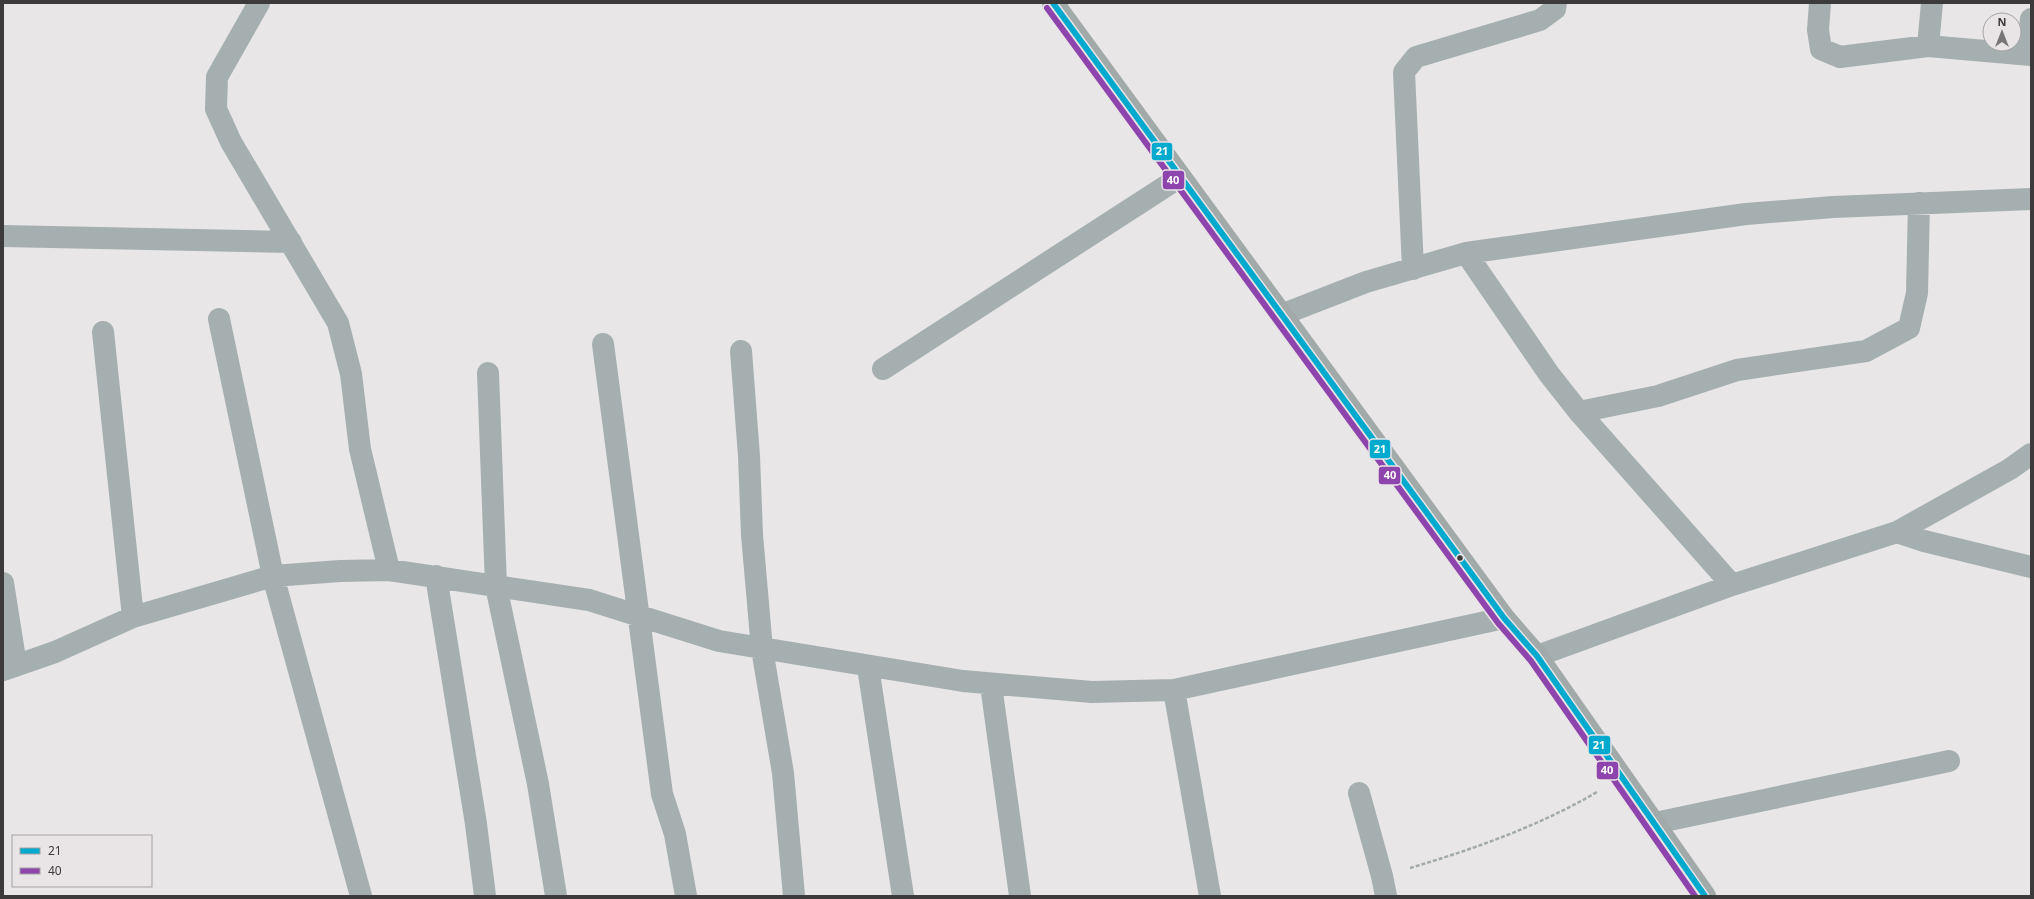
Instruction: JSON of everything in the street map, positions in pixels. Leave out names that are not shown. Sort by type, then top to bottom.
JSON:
[{"type":"main road","points":[[1053,3],[1504,618],[1537,656],[1705,896]]},
{"type":"street","points":[[259,3],[217,77],[216,109],[231,142],[338,323],[351,374],[360,449],[389,570]]},
{"type":"street","points":[[1413,268],[1404,72],[1416,57],[1540,20],[1555,9],[1556,3]]},
{"type":"street","points":[[1820,3],[1818,30],[1821,49],[1832,55],[1840,57],[1928,46],[2029,54],[2031,19]]},
{"type":"street","points":[[1928,46],[1932,3]]},
{"type":"street","points":[[883,369],[1180,177]]},
{"type":"street","points":[[1281,315],[1366,282],[1466,253],[1746,214],[1833,207],[2031,199]]},
{"type":"street","points":[[1579,412],[1658,396],[1737,370],[1866,350],[1909,328],[1917,293],[1919,203]]},
{"type":"street","points":[[3,236],[290,242]]},
{"type":"street","points":[[1466,253],[1549,374],[1579,412],[1732,585]]},
{"type":"street","points":[[219,319],[273,576],[361,896]]},
{"type":"street","points":[[103,332],[133,617]]},
{"type":"street","points":[[603,344],[662,794],[675,834],[686,896]]},
{"type":"street","points":[[741,351],[749,456],[752,535],[762,648],[783,773],[794,896]]},
{"type":"street","points":[[488,373],[496,586],[538,784],[556,896]]},
{"type":"street","points":[[1537,656],[1732,585],[1897,532],[2010,469],[2031,454]]},
{"type":"street","points":[[1897,532],[1924,541],[2031,567]]},
{"type":"street","points":[[3,583],[9,667],[55,652],[133,617],[273,576],[389,570],[590,600],[718,641],[868,667],[991,685],[1092,692],[1174,690],[1504,618]]},
{"type":"street","points":[[436,576],[476,824],[485,896]]},
{"type":"street","points":[[868,667],[903,896]]},
{"type":"street","points":[[991,685],[1020,896]]},
{"type":"street","points":[[1174,690],[1210,896]]},
{"type":"street","points":[[1655,823],[1948,761]]},
{"type":"street","points":[[1359,793],[1384,886]]},
{"type":"path","points":[[1384,886],[1568,809],[1622,778]]},
{"type":"transit line","name":"21","points":[[1053,3],[1504,618],[1537,656],[1705,896]]},
{"type":"transit line","name":"40","points":[[1047,8],[1498,623],[1531,661],[1695,896]]}]
